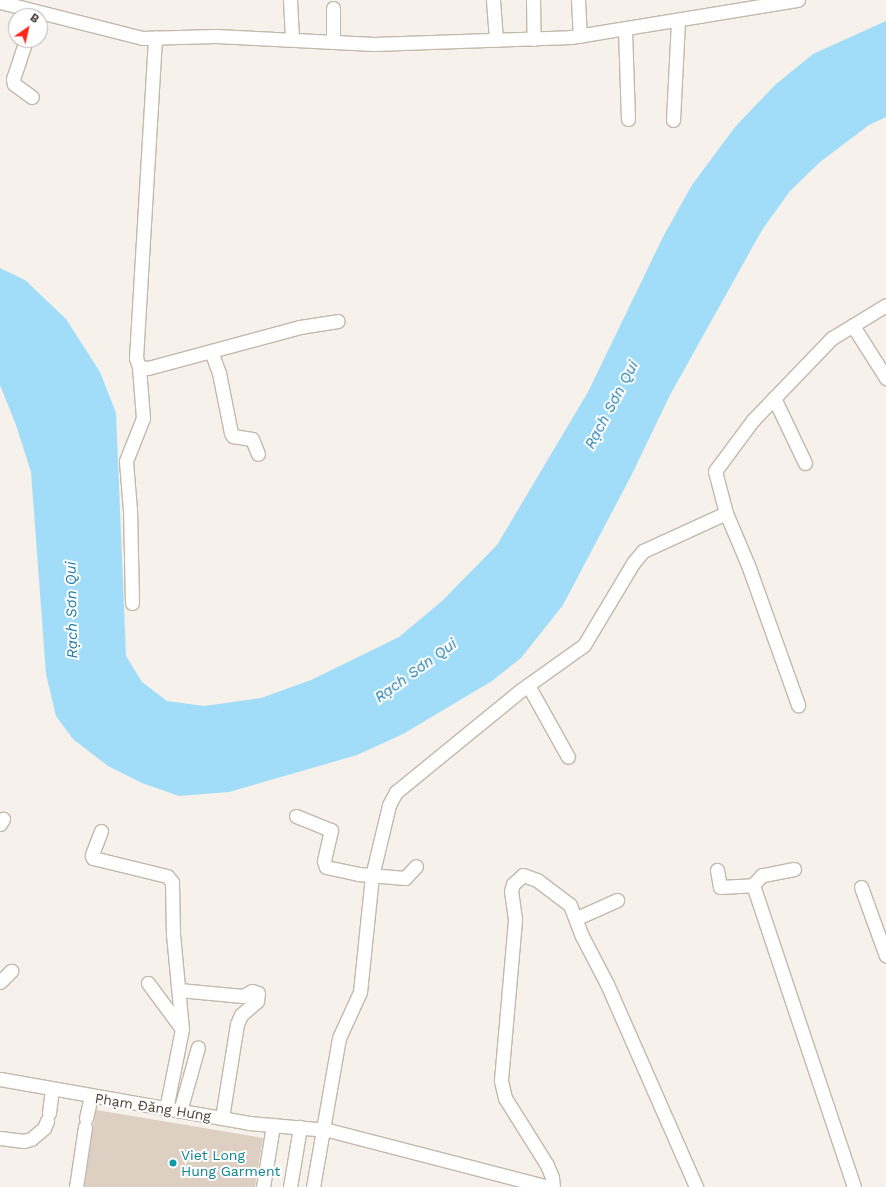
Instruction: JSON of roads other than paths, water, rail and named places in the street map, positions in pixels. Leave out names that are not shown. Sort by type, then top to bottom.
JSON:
[{"type":"street","points":[[290,0],[292,39]]},
{"type":"street","points":[[493,0],[496,40]]},
{"type":"street","points":[[533,0],[534,39]]},
{"type":"street","points":[[578,0],[580,36]]},
{"type":"street","points":[[48,14],[128,35],[156,38],[216,36],[374,44],[534,39],[580,36],[794,1]]},
{"type":"street","points":[[0,2],[25,8]]},
{"type":"street","points":[[333,8],[333,42]]},
{"type":"street","points":[[673,120],[678,20]]},
{"type":"street","points":[[625,29],[628,119]]},
{"type":"street","points":[[132,603],[130,510],[126,462],[143,418],[139,367],[136,358],[156,38]]},
{"type":"street","points":[[23,48],[13,79],[14,84],[32,97]]},
{"type":"street","points":[[798,705],[748,565],[726,513],[715,471],[753,420],[832,338],[886,305]]},
{"type":"street","points":[[139,367],[148,368],[300,327],[338,321]]},
{"type":"street","points":[[852,326],[886,378]]},
{"type":"street","points":[[211,351],[219,373],[231,433],[233,436],[252,439],[258,454]]},
{"type":"street","points":[[774,398],[805,463]]},
{"type":"street","points":[[290,1187],[312,1128],[339,1038],[360,992],[366,875],[389,805],[396,792],[528,685],[584,645],[638,556],[726,513]]},
{"type":"street","points":[[528,685],[568,757]]},
{"type":"street","points":[[296,816],[331,830],[324,861],[326,867],[366,875],[405,878],[416,866]]},
{"type":"street","points":[[101,831],[92,855],[93,858],[170,878],[182,1029],[166,1109]]},
{"type":"street","points":[[717,870],[720,887],[753,885],[762,875],[794,869]]},
{"type":"street","points":[[553,1187],[552,1177],[547,1165],[527,1136],[502,1091],[501,1059],[515,919],[512,891],[513,884],[518,877],[530,876],[565,899],[577,918],[582,936],[607,984],[696,1187]]},
{"type":"street","points":[[753,885],[854,1187]]},
{"type":"street","points":[[861,887],[883,937],[886,956]]},
{"type":"street","points":[[577,918],[617,900]]},
{"type":"street","points":[[0,982],[11,971]]},
{"type":"street","points":[[148,984],[182,1029]]},
{"type":"street","points":[[179,990],[243,996],[252,991],[258,993],[257,1000],[241,1015],[237,1024],[222,1118]]},
{"type":"street","points":[[180,1111],[198,1047]]},
{"type":"street","name":"Phạm Đăng Hưng","points":[[0,1079],[52,1090],[222,1118],[273,1125],[312,1128],[548,1187]]},
{"type":"street","points":[[0,1138],[24,1141],[32,1139],[44,1128],[48,1117],[52,1090]]},
{"type":"street","points":[[76,1187],[91,1096]]},
{"type":"street","points":[[263,1187],[273,1125]]},
{"type":"street","points":[[312,1128],[313,1187]]},
{"type":"water","name":"Rạch Sơn Qui","points":[[886,21],[886,117],[869,125],[820,162],[790,191],[762,230],[670,395],[631,476],[563,605],[521,658],[492,681],[403,734],[357,755],[229,792],[179,796],[142,783],[108,766],[73,739],[56,716],[46,674],[31,472],[16,425],[0,385],[0,268],[25,280],[66,319],[100,372],[116,413],[126,656],[142,682],[167,701],[204,706],[261,698],[311,680],[399,637],[442,601],[497,545],[588,392],[664,235],[692,185],[735,127],[775,85],[813,54]]},
{"type":"place","name":"Viet Long Hung Garment","points":[[173,1163]]}]
